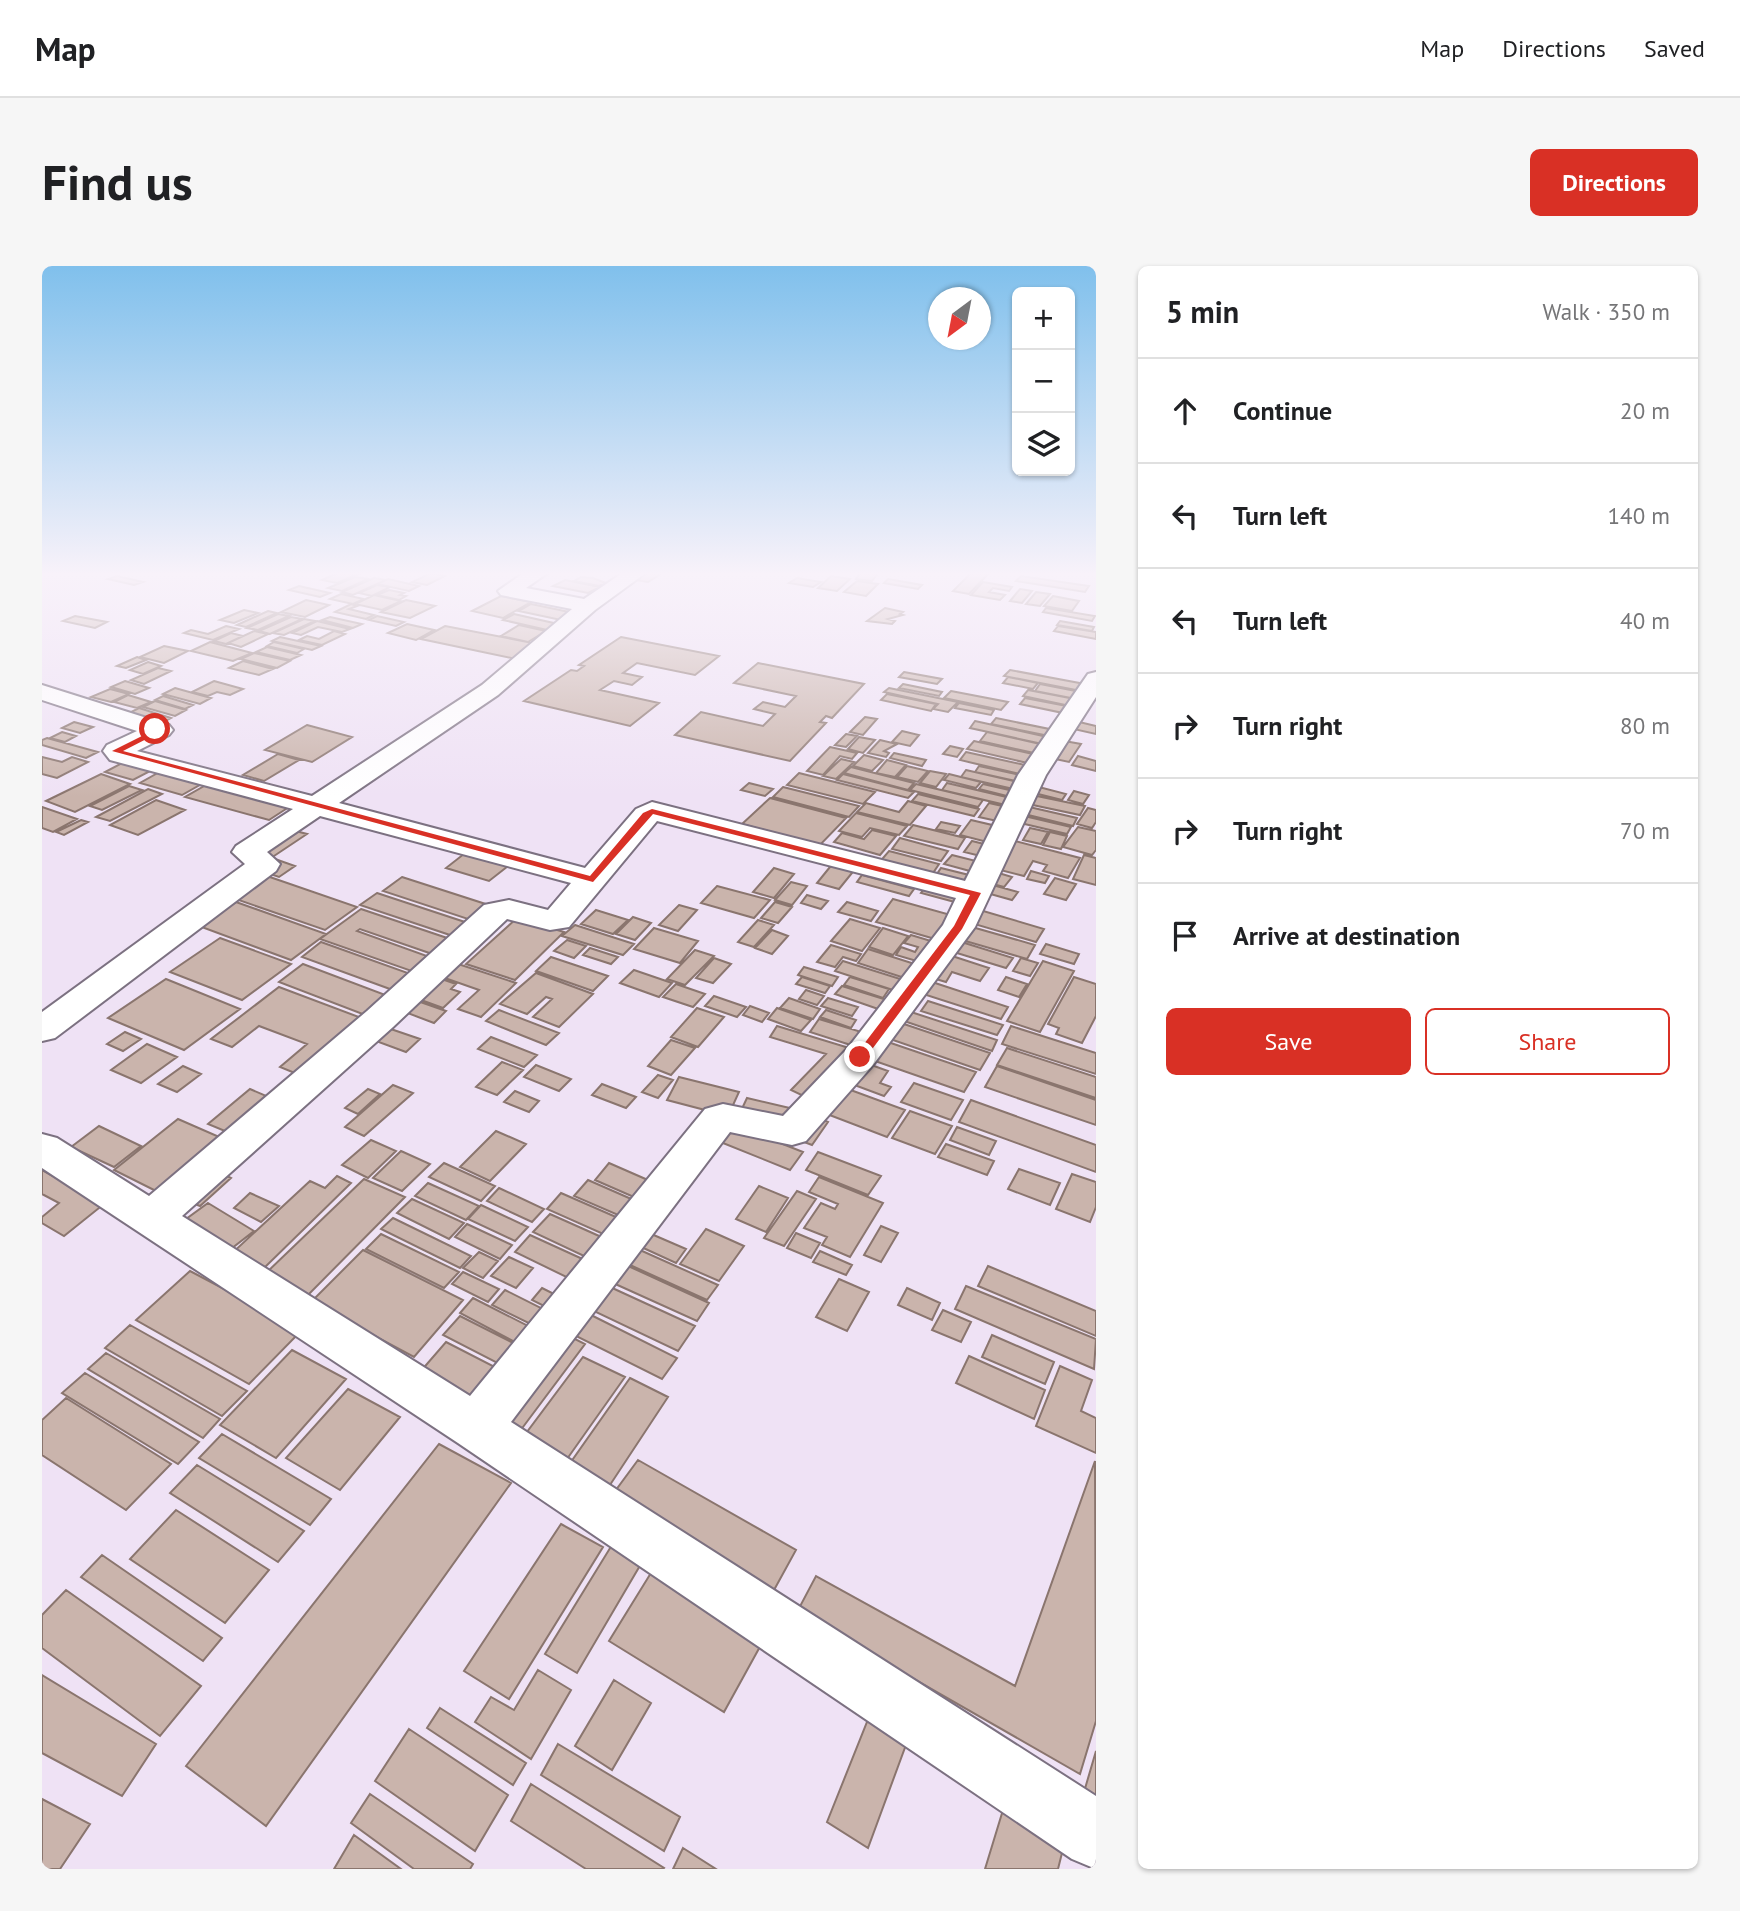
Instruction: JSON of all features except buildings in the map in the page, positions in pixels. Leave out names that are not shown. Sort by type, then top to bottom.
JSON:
[{"type":"street","points":[[42,1030],[265,864],[247,852],[490,690],[540,647]]},
{"type":"street","points":[[476,1426],[719,1118],[789,1132],[860,1057],[958,927],[1032,775],[1092,689]]},
{"type":"street","points":[[42,692],[160,730],[116,751],[119,754],[593,879]]},
{"type":"street","points":[[152,1218],[380,1020],[496,912],[506,908],[546,920],[557,920],[652,811],[976,893]]},
{"type":"street","points":[[42,1148],[476,1426],[1096,1835]]},
{"type":"route","points":[[155,729],[160,730],[116,751],[119,754],[593,879],[652,811],[976,893],[958,927],[860,1057]]}]
